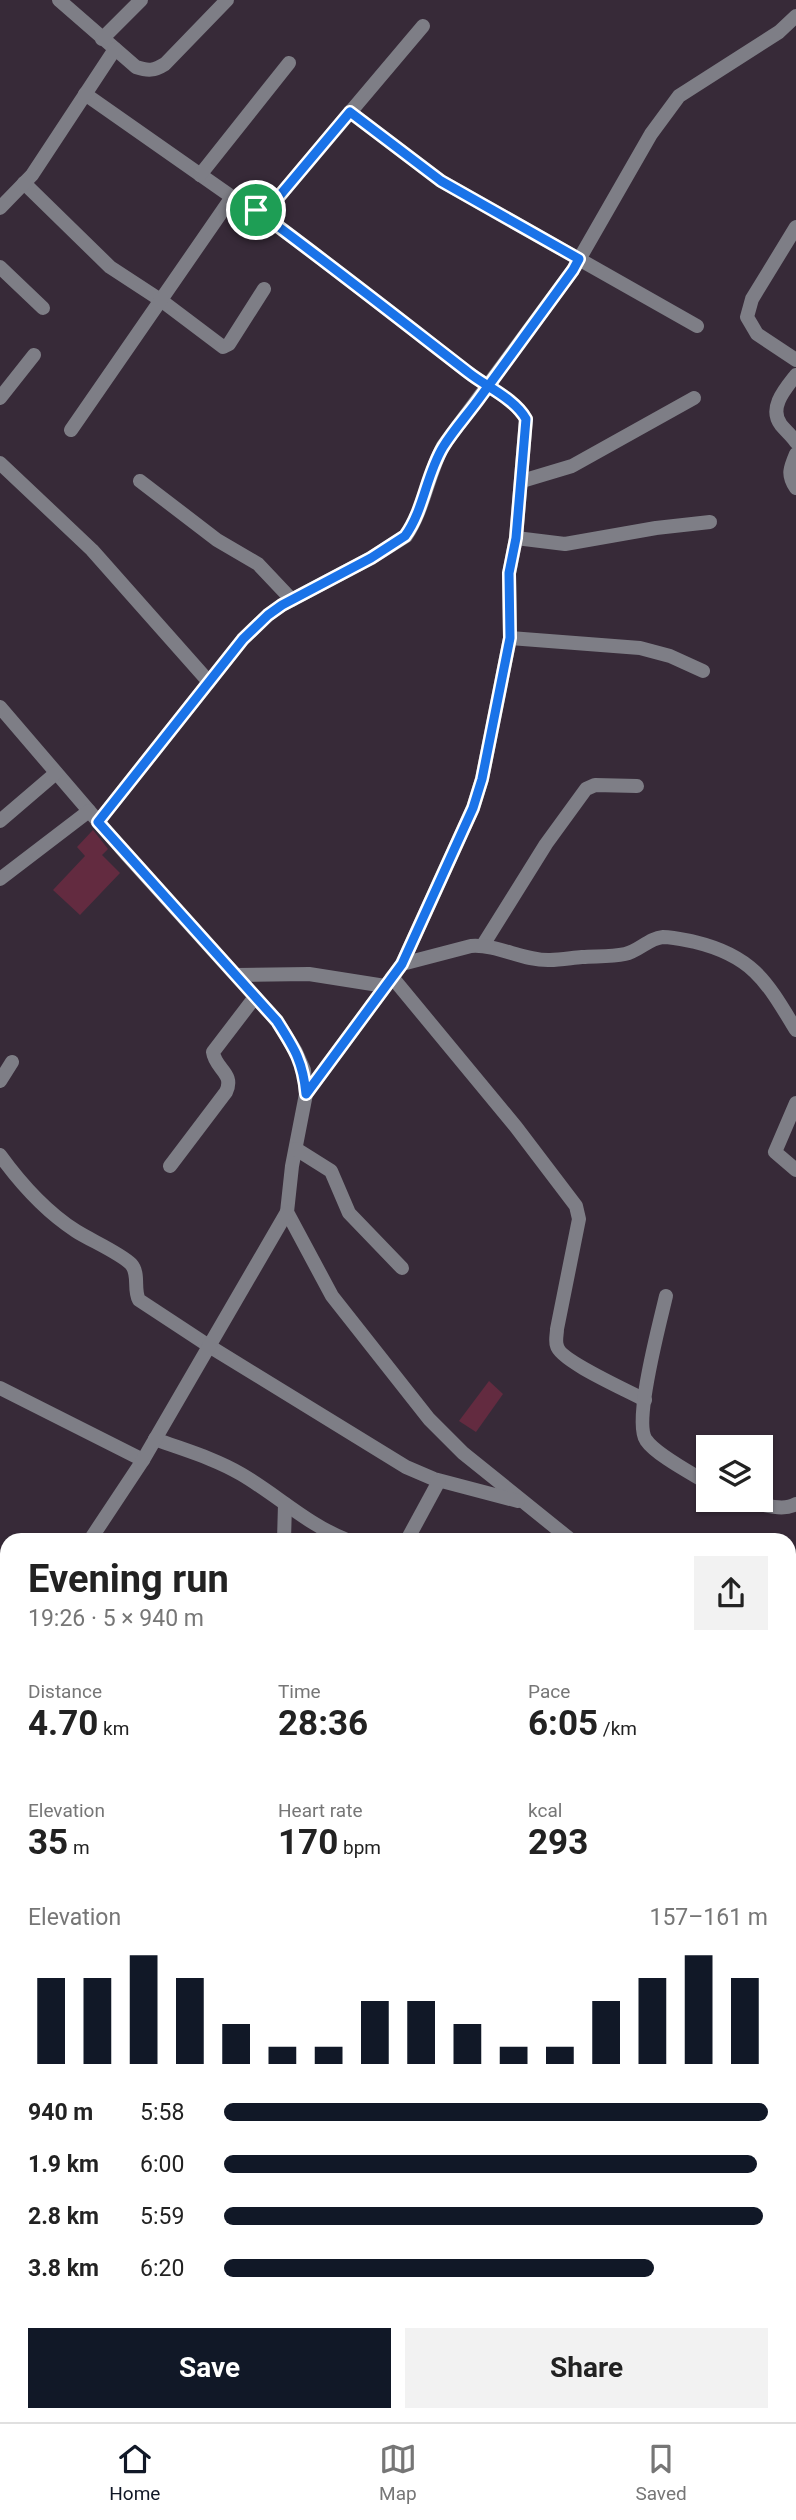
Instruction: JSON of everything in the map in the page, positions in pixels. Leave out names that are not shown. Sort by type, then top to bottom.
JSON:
[{"type":"street","points":[[59,0],[136,67],[146,71],[156,70],[165,64],[225,1]]},
{"type":"street","points":[[102,39],[141,0]]},
{"type":"street","points":[[0,879],[93,816],[243,639],[268,615],[405,536],[413,525],[443,446],[579,259],[651,134],[679,96],[779,32],[796,16]]},
{"type":"street","points":[[256,210],[276,200],[423,26]]},
{"type":"street","points":[[0,208],[24,183],[49,150],[115,49]]},
{"type":"street","points":[[200,175],[289,63]]},
{"type":"street","points":[[85,94],[232,197],[256,210],[521,410],[526,419],[516,538],[509,573],[510,638],[482,779],[473,808],[402,964],[306,1094]]},
{"type":"street","points":[[350,112],[441,181],[697,326]]},
{"type":"street","points":[[24,183],[96,256],[223,347],[229,344],[264,289]]},
{"type":"street","points":[[71,430],[232,197]]},
{"type":"street","points":[[796,227],[752,299],[747,317],[758,334],[796,360]]},
{"type":"street","points":[[0,267],[43,308]]},
{"type":"street","points":[[0,398],[34,355]]},
{"type":"street","points":[[796,375],[775,409],[777,419],[796,442]]},
{"type":"street","points":[[522,481],[572,466],[694,398]]},
{"type":"street","points":[[796,454],[789,468],[790,480],[796,488]]},
{"type":"street","points":[[0,463],[92,550],[209,682]]},
{"type":"street","points":[[140,481],[218,540],[258,564],[292,600]]},
{"type":"street","points":[[516,538],[565,544],[656,528],[710,522]]},
{"type":"street","points":[[510,638],[640,648],[670,656],[703,671]]},
{"type":"street","points":[[0,707],[93,816],[277,1021],[304,1070],[306,1094],[287,1212],[155,1440],[95,1533]]},
{"type":"street","points":[[0,821],[56,773]]},
{"type":"street","points":[[483,945],[546,844],[586,789],[594,785],[637,786]]},
{"type":"street","points":[[402,964],[483,945],[533,959],[626,954],[654,939],[664,937],[713,946],[741,959],[755,971],[793,1024]]},
{"type":"street","points":[[236,975],[309,974],[389,981],[516,1127],[576,1206],[579,1219],[556,1346],[573,1363],[645,1400]]},
{"type":"street","points":[[170,1166],[226,1092],[229,1078],[217,1063],[213,1052],[256,997]]},
{"type":"street","points":[[793,1024],[796,1004]]},
{"type":"street","points":[[0,1081],[12,1062]]},
{"type":"street","points":[[796,1103],[775,1152],[796,1170]]},
{"type":"street","points":[[296,1149],[331,1171],[349,1213],[402,1268]]},
{"type":"street","points":[[0,1155],[22,1184],[52,1213],[74,1230],[130,1263],[136,1277],[136,1295],[139,1300],[406,1467],[439,1481],[526,1503]]},
{"type":"street","points":[[287,1212],[332,1296],[429,1419],[463,1453],[562,1533]]},
{"type":"street","points":[[666,1296],[645,1400],[643,1434],[656,1450],[696,1476]]},
{"type":"street","points":[[0,1388],[142,1460]]},
{"type":"street","points":[[155,1440],[208,1458],[233,1470],[331,1533]]},
{"type":"street","points":[[411,1533],[439,1481]]},
{"type":"street","points":[[284,1533],[285,1504]]},
{"type":"street","points":[[773,1506],[790,1508],[796,1504]]},
{"type":"building","points":[[93,830],[108,849],[102,855],[120,873],[80,915],[53,890],[85,856],[77,847]]},
{"type":"building","points":[[489,1381],[503,1394],[476,1432],[459,1421]]},
{"type":"route","points":[[256,210],[276,200],[350,112],[441,181],[579,259],[488,387],[443,446],[413,525],[405,536],[268,615],[243,639],[98,822],[277,1021],[304,1070],[306,1094],[402,964],[473,808],[482,779],[510,638],[512,617],[509,573],[516,538],[526,419],[521,410],[488,387],[256,210]]}]
